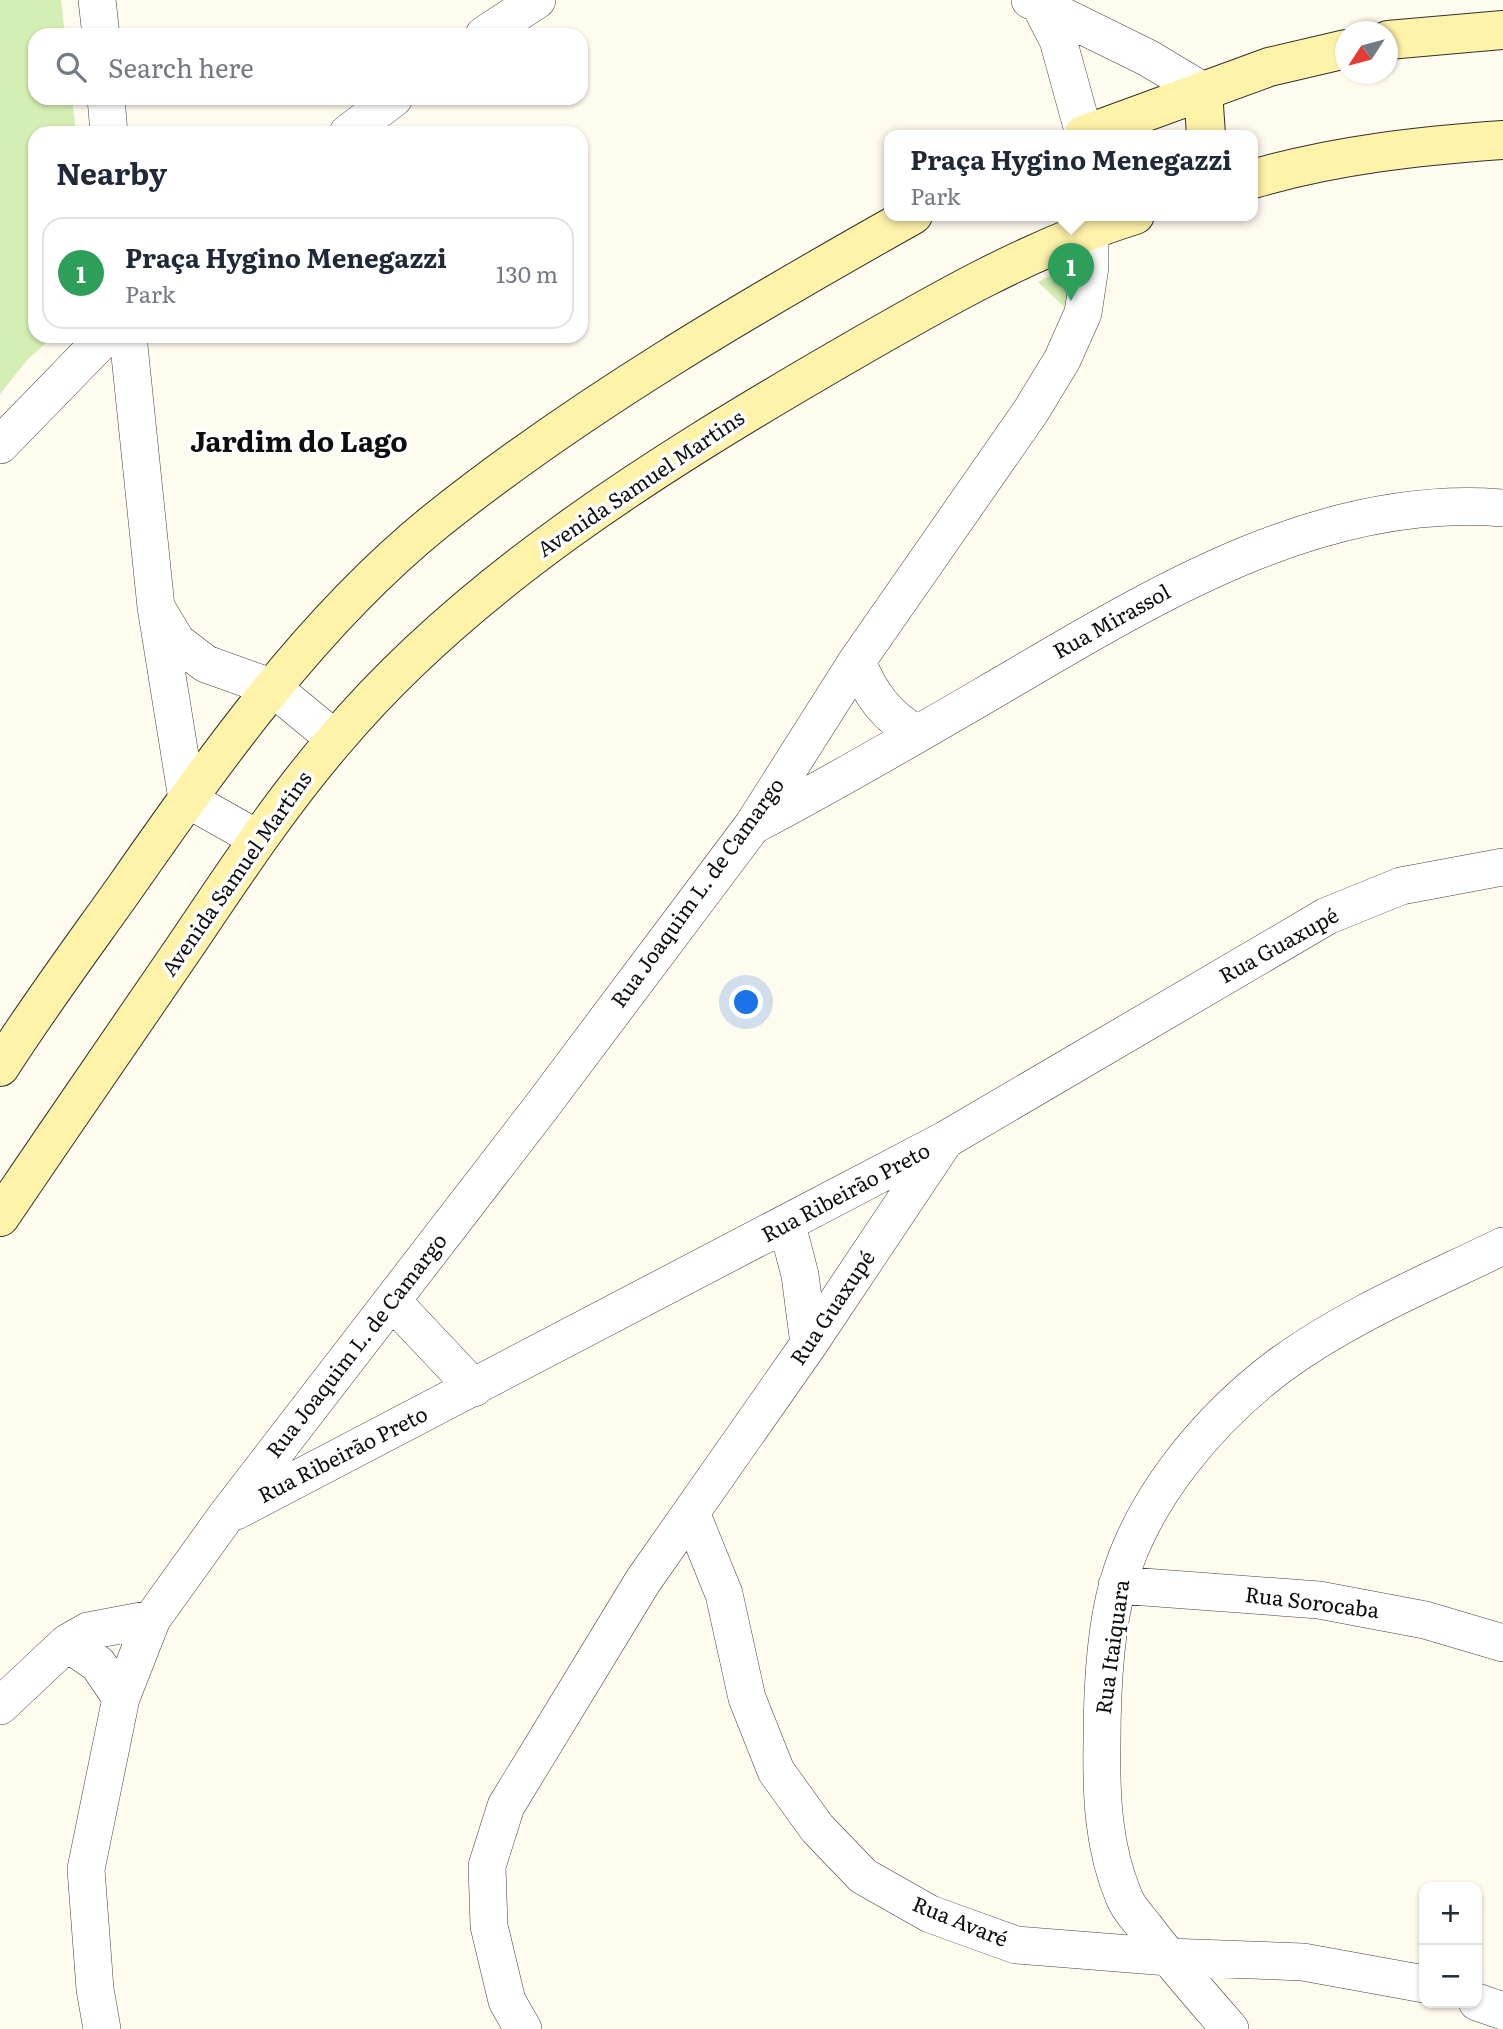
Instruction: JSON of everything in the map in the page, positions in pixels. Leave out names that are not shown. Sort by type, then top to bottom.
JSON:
[{"type":"main road","points":[[1398,39],[1503,30]]},
{"type":"main road","points":[[1097,130],[1269,67],[1335,52]]},
{"type":"main road","points":[[1203,91],[1206,130]]},
{"type":"main road","points":[[1258,178],[1300,166],[1406,146],[1503,140]]},
{"type":"main road","points":[[0,1067],[187,799],[273,688],[349,602],[434,523],[517,461],[678,354],[903,221]]},
{"type":"main road","name":"Avenida Samuel Martins","points":[[0,1217],[258,839],[335,739],[413,659],[575,525],[725,425],[854,350],[1089,222]]},
{"type":"street","points":[[97,0],[99,28]]},
{"type":"street","points":[[495,28],[537,0]]},
{"type":"street","points":[[1035,3],[1148,58],[1203,91]]},
{"type":"street","points":[[1035,3],[1058,40],[1082,130]]},
{"type":"street","points":[[107,105],[108,126]]},
{"type":"street","points":[[357,126],[385,105]]},
{"type":"street","name":"Rua Joaquim L. de Camargo","points":[[226,1516],[753,825],[857,661],[1031,411],[1062,360],[1083,313],[1090,267],[1089,222]]},
{"type":"street","points":[[0,445],[99,343]]},
{"type":"street","points":[[129,343],[156,607],[187,799],[258,839]]},
{"type":"street","name":"Rua Mirassol","points":[[753,825],[1144,603],[1218,566],[1348,522],[1419,510],[1503,508]]},
{"type":"street","points":[[156,607],[177,642],[206,664],[273,688],[335,739]]},
{"type":"street","points":[[857,661],[867,685],[882,707],[898,723],[917,734]]},
{"type":"street","name":"Rua Guaxupé","points":[[523,2029],[507,2001],[489,1926],[487,1866],[506,1806],[643,1581],[692,1516],[945,1140],[1327,916],[1401,886],[1503,867]]},
{"type":"street","name":"Rua Ribeirão Preto","points":[[102,2029],[94,1989],[86,1870],[121,1698],[152,1619],[226,1516],[787,1225],[945,1140]]},
{"type":"street","points":[[787,1225],[800,1275],[809,1344]]},
{"type":"street","name":"Rua Itaiquara","points":[[1230,2029],[1168,1957],[1124,1899],[1101,1814],[1102,1692],[1117,1585],[1136,1533],[1172,1475],[1206,1433],[1241,1399],[1280,1366],[1363,1314],[1503,1246]]},
{"type":"street","points":[[392,1301],[474,1388]]},
{"type":"street","name":"Rua Avaré","points":[[692,1516],[724,1594],[747,1698],[776,1771],[817,1828],[863,1875],[930,1914],[1016,1945],[1168,1957],[1303,1962],[1419,1983]]},
{"type":"street","name":"Rua Sorocaba","points":[[1117,1585],[1320,1600],[1425,1620],[1503,1643]]},
{"type":"street","points":[[0,1706],[67,1643],[88,1631],[152,1619]]},
{"type":"street","points":[[67,1643],[98,1664],[121,1698]]},
{"type":"street","points":[[1482,2004],[1503,2011]]},
{"type":"green space","points":[[0,0],[61,0],[64,28],[28,28],[28,105],[73,105],[75,126],[28,126],[28,343],[46,343],[28,359],[0,394]]},
{"type":"green space","points":[[1106,247],[1077,319],[1038,282]]},
{"type":"place","name":"Praça Hygino Menegazzi","points":[[1071,301]]},
{"type":"district","name":"Jardim do Lago","points":[[299,442]]}]
